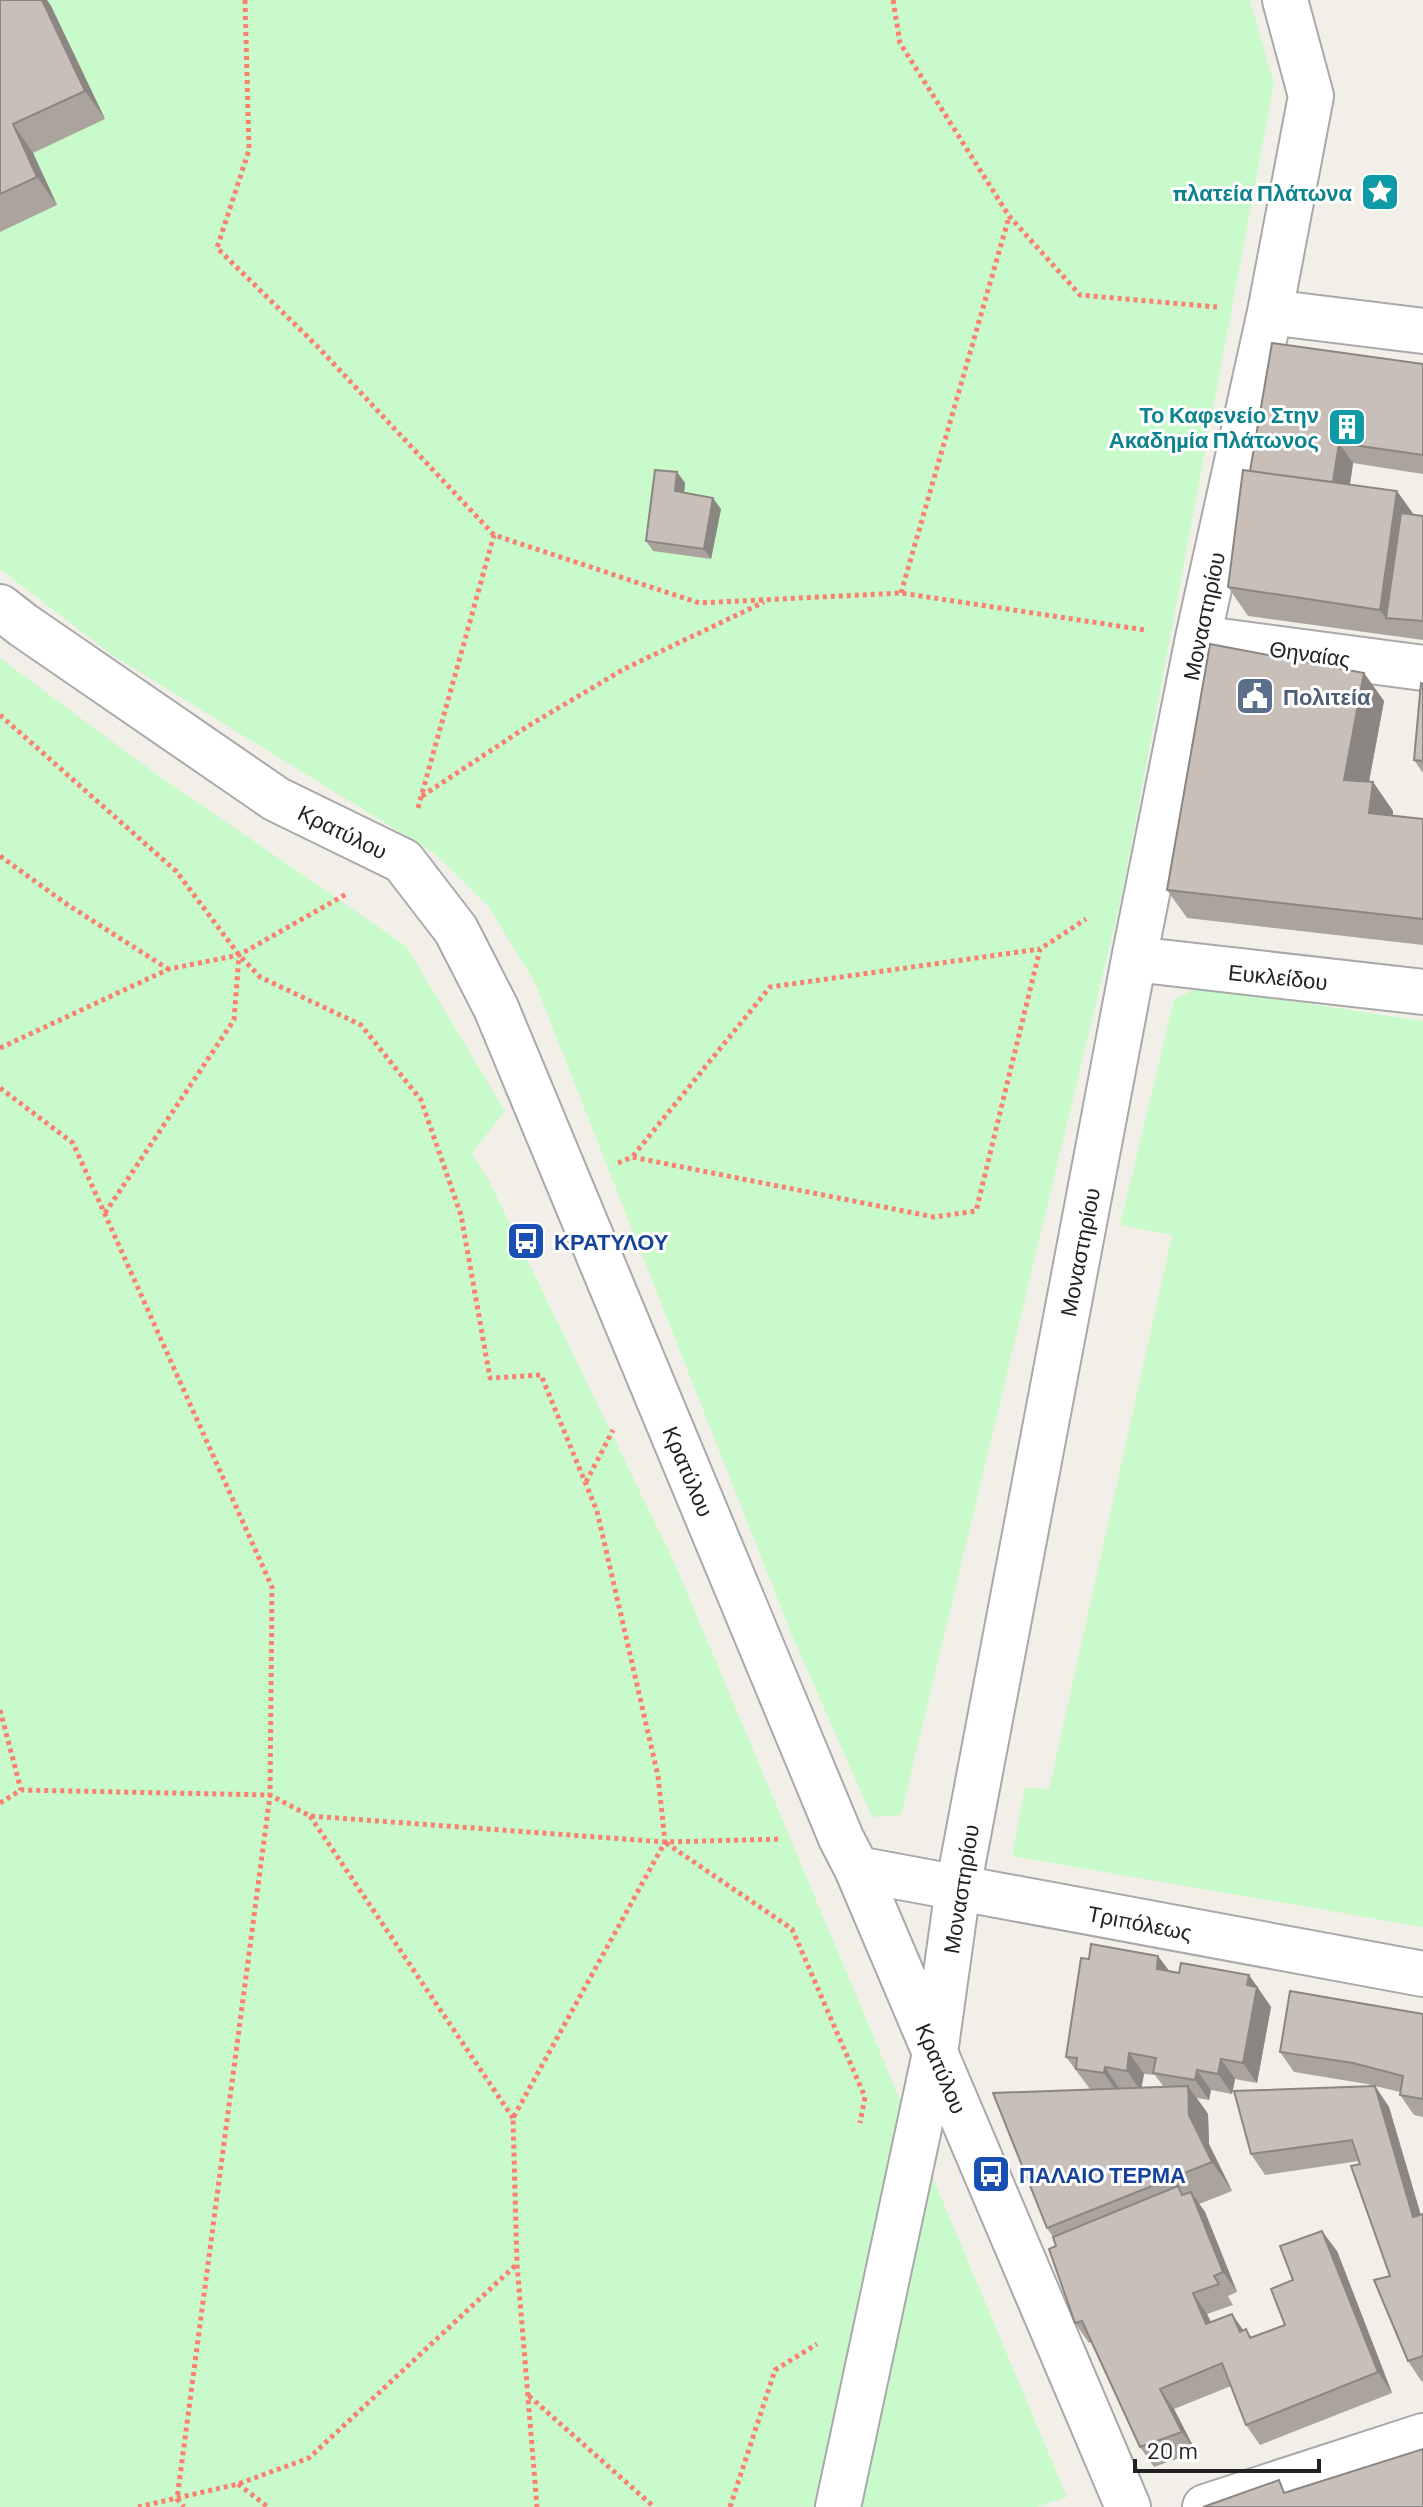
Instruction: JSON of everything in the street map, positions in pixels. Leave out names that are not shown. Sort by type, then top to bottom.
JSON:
[{"type":"street","name":"Μοναστηρίου","points":[[838,2507],[935,2053],[958,1888],[1138,941],[1198,638],[1270,312],[1311,96],[1285,0]]},
{"type":"street","points":[[1270,312],[1423,331]]},
{"type":"street","name":"Κρατύλου","points":[[11,616],[276,799],[403,861],[456,930],[496,1008],[849,1854],[1128,2507]]},
{"type":"street","name":"Θηναίας","points":[[1198,638],[1423,668]]},
{"type":"street","name":"Ευκλείδου","points":[[1138,941],[1423,992]]},
{"type":"street","name":"Τριπόλεως","points":[[849,1854],[958,1888],[1423,1974]]},
{"type":"street","points":[[1205,2507],[1423,2436]]},
{"type":"path","points":[[245,0],[249,150],[217,248],[317,346],[494,535],[699,603],[901,593],[1198,638]]},
{"type":"path","points":[[893,0],[900,43],[1009,216],[1080,295],[1270,312]]},
{"type":"path","points":[[901,593],[1009,216]]},
{"type":"path","points":[[421,797],[528,726],[624,669],[769,599]]},
{"type":"path","points":[[0,715],[176,871],[239,955],[260,977],[361,1025],[421,1100],[461,1215],[490,1378],[541,1375],[597,1511],[658,1776],[665,1842],[513,2118],[517,2264],[537,2507]]},
{"type":"path","points":[[0,856],[68,905],[169,969]]},
{"type":"path","points":[[569,1184],[632,1157],[770,987],[1040,949],[1086,919],[1138,941]]},
{"type":"path","points":[[632,1157],[934,1217],[976,1211],[1040,949]]},
{"type":"path","points":[[105,1214],[234,1020],[239,955]]},
{"type":"path","points":[[0,1088],[73,1143],[272,1587],[270,1795],[177,2499],[184,2507]]},
{"type":"path","points":[[0,1710],[21,1790]]},
{"type":"path","points":[[0,1729],[7,1736]]},
{"type":"path","points":[[0,1803],[21,1790],[270,1795],[310,1816],[849,1854]]},
{"type":"path","points":[[310,1816],[513,2118]]},
{"type":"path","points":[[665,1842],[792,1929],[865,2097],[859,2128]]},
{"type":"path","points":[[138,2507],[238,2484],[309,2458],[517,2264]]},
{"type":"path","points":[[730,2507],[775,2370],[820,2342]]},
{"type":"path","points":[[528,2395],[654,2507]]},
{"type":"path","points":[[238,2484],[268,2507]]},
{"type":"green space","points":[[0,0],[1250,0],[1274,84],[1121,899],[901,1815],[872,1817],[789,1628],[535,983],[488,906],[434,853],[112,655],[0,569]]},
{"type":"green space","points":[[0,658],[152,771],[406,946],[505,1111],[472,1153],[490,1183],[675,1564],[1067,2497],[1037,2507],[0,2507]]},
{"type":"green space","points":[[1199,987],[1423,1021],[1423,1927],[1012,1856],[1025,1788],[1049,1789],[1172,1235],[1120,1225],[1174,1000]]},
{"type":"building","points":[[0,0],[42,0],[85,91],[13,124],[37,177],[0,194]]},
{"type":"building","name":"Το Καφενείο Στην Ακαδημία Πλάτωνος","points":[[1272,343],[1423,364],[1423,455],[1339,443],[1333,482],[1250,471]]},
{"type":"building","points":[[655,470],[677,472],[675,491],[713,498],[704,549],[646,541]]},
{"type":"building","points":[[1243,470],[1397,491],[1380,610],[1228,587]]},
{"type":"building","points":[[1401,513],[1423,516],[1423,621],[1386,618]]},
{"type":"building","points":[[1210,644],[1364,673],[1344,780],[1373,782],[1369,813],[1423,819],[1423,919],[1167,890]]},
{"type":"building","points":[[1423,684],[1423,761],[1414,760]]},
{"type":"building","points":[[1091,1944],[1158,1956],[1157,1969],[1179,1973],[1181,1963],[1249,1975],[1247,1985],[1257,1987],[1243,2063],[1221,2059],[1218,2074],[1197,2070],[1195,2080],[1153,2073],[1156,2058],[1129,2053],[1127,2071],[1105,2067],[1104,2073],[1076,2069],[1077,2058],[1066,2057],[1081,1958],[1089,1959]]},
{"type":"building","points":[[1290,1991],[1423,2014],[1423,2099],[1400,2095],[1403,2076],[1353,2063],[1280,2052]]},
{"type":"building","points":[[1188,2086],[1189,2115],[1212,2162],[1047,2228],[993,2093]]},
{"type":"building","points":[[1375,2086],[1413,2217],[1423,2214],[1423,2356],[1408,2361],[1374,2280],[1390,2276],[1351,2166],[1360,2164],[1352,2140],[1251,2154],[1234,2091]]},
{"type":"building","points":[[1178,2186],[1182,2195],[1191,2192],[1223,2272],[1214,2276],[1219,2284],[1193,2293],[1206,2324],[1232,2314],[1240,2332],[1246,2329],[1250,2338],[1285,2325],[1271,2289],[1293,2280],[1280,2246],[1322,2231],[1378,2372],[1246,2425],[1222,2363],[1160,2389],[1182,2432],[1140,2447],[1082,2321],[1075,2323],[1049,2249],[1056,2246],[1053,2237]]},
{"type":"building","points":[[1423,2449],[1423,2507],[1203,2507],[1279,2480],[1284,2493]]},
{"type":"place","name":"πλατεία Πλάτωνα","points":[[1380,192]]},
{"type":"place","name":"Το Καφενείο Στην Ακαδημία Πλάτωνος","points":[[1347,427]]},
{"type":"place","name":"Πολιτεία","points":[[1255,696]]},
{"type":"place","name":"ΚΡΑΤΥΛΟΥ","points":[[526,1241]]},
{"type":"place","name":"ΠΑΛΑΙΟ ΤΕΡΜΑ","points":[[991,2174]]}]
